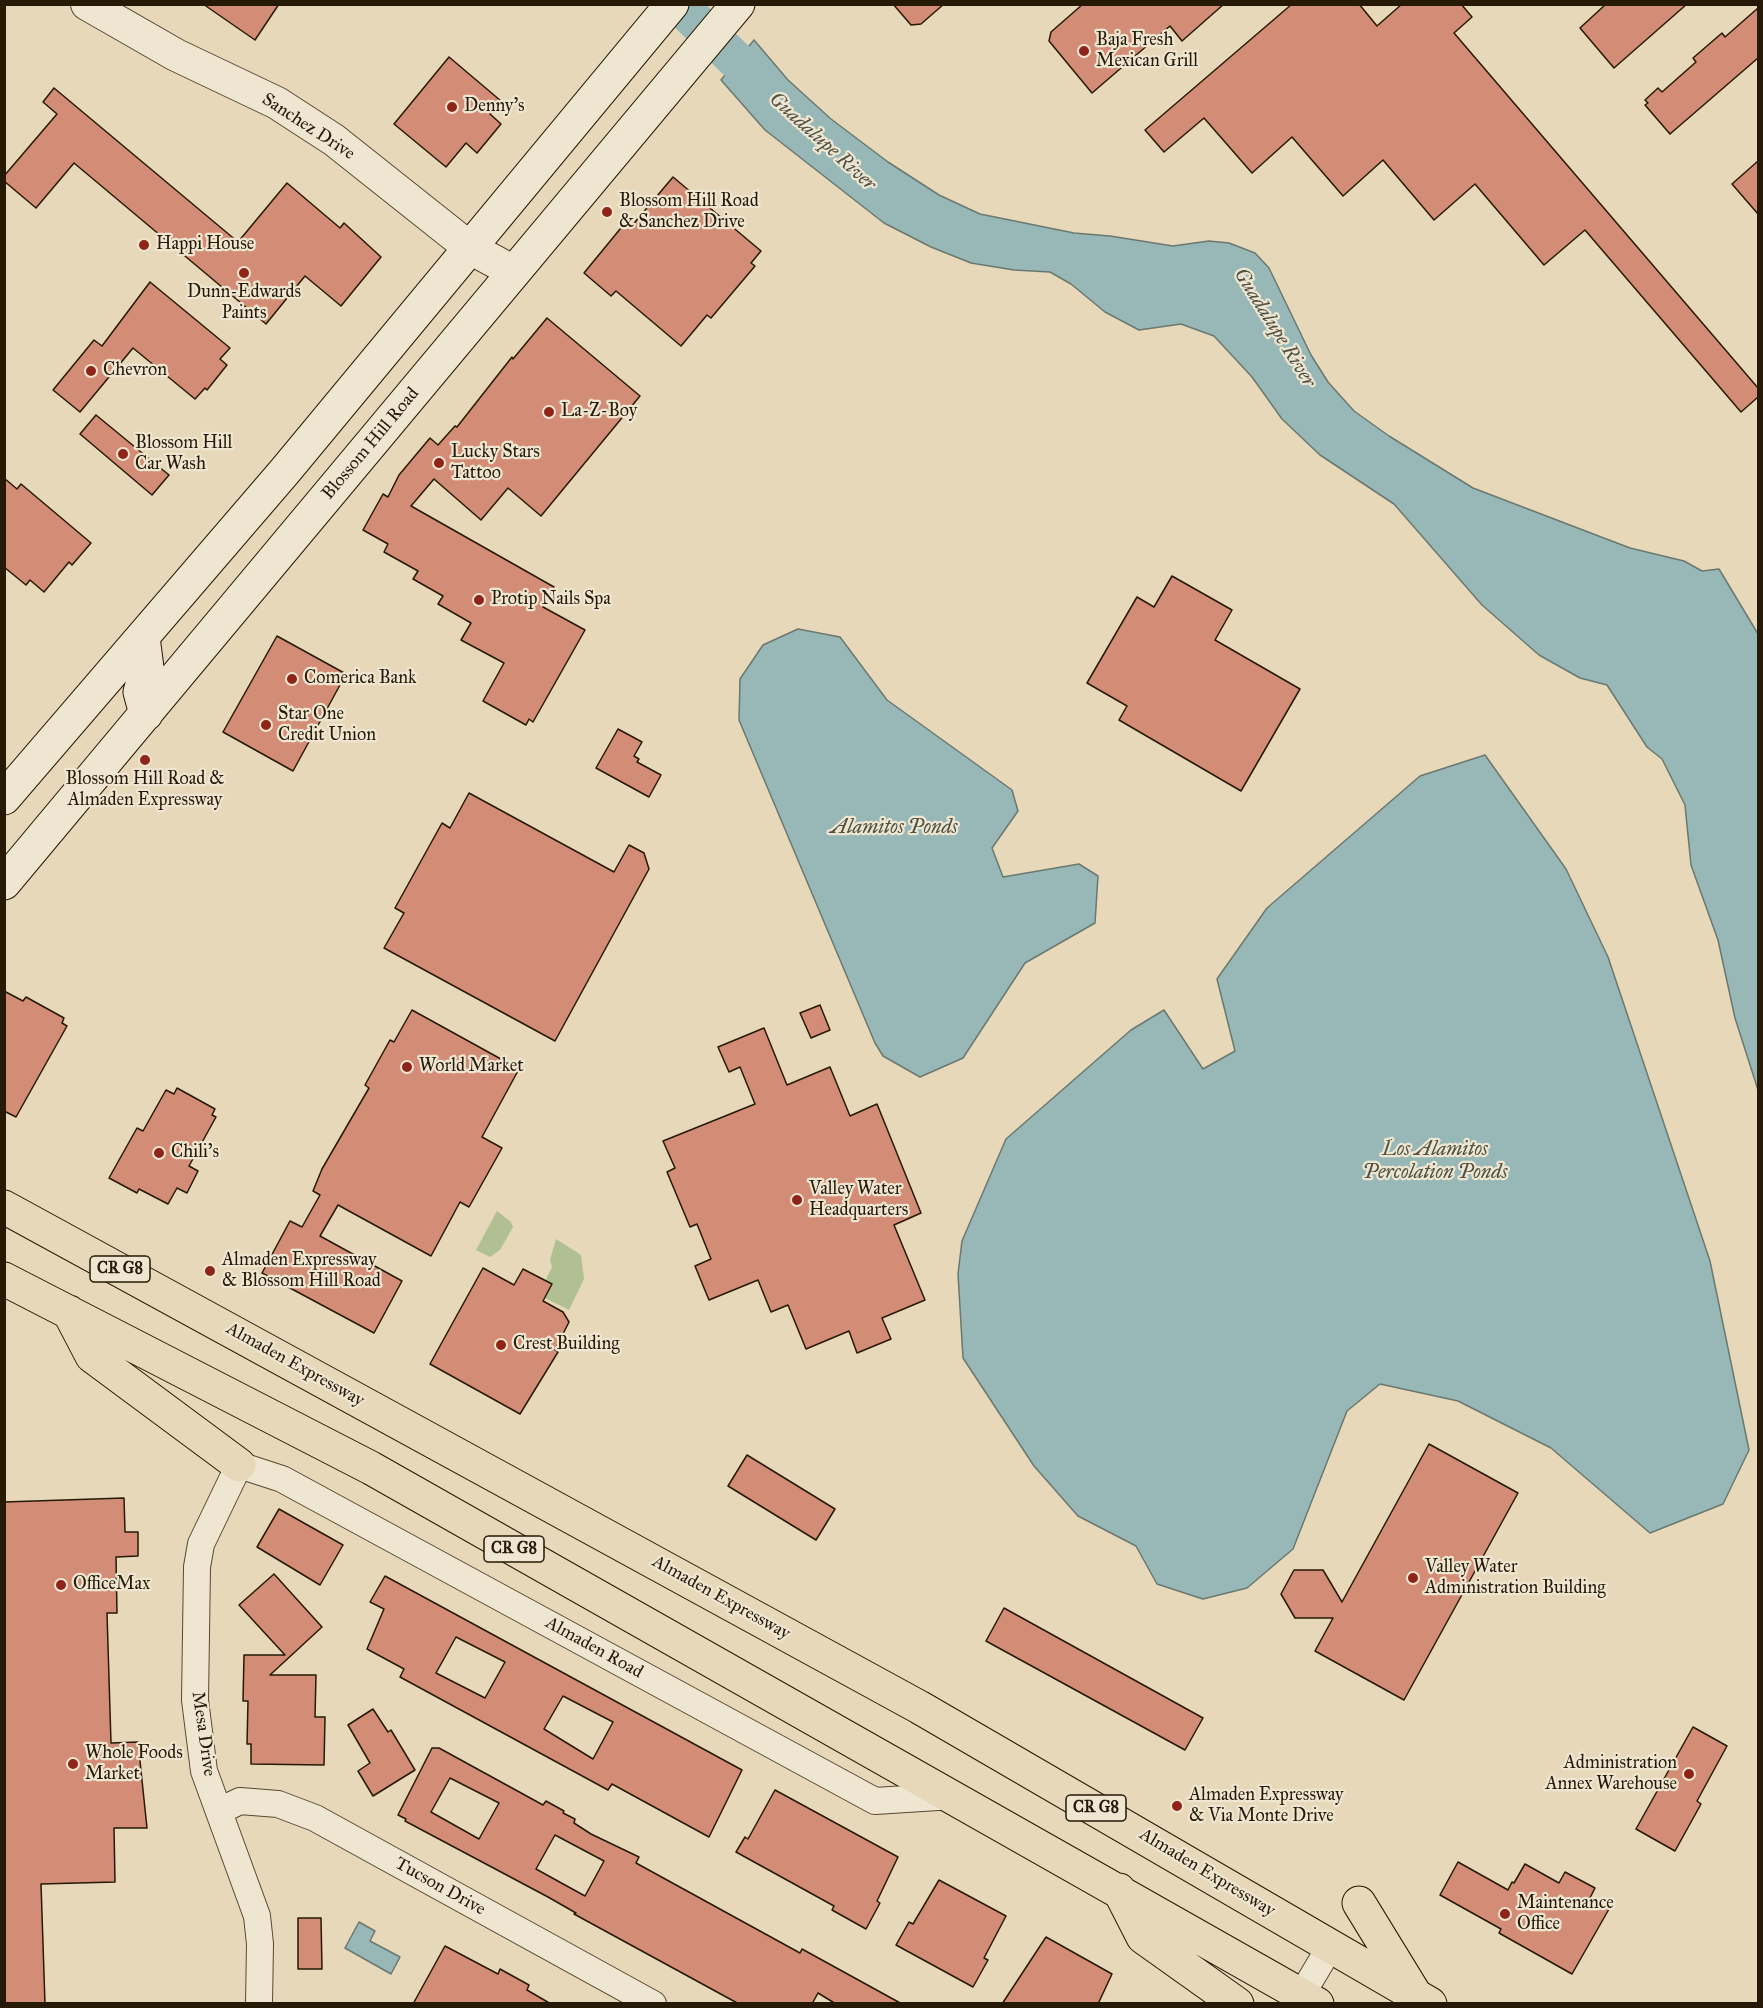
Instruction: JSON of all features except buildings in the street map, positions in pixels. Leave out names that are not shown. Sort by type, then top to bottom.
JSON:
[{"type":"main road","points":[[4,798],[143,638],[672,4]]},
{"type":"main road","name":"Blossom Hill Road","points":[[4,883],[738,4]]},
{"type":"main road","points":[[143,638],[147,668],[140,692],[146,714]]},
{"type":"main road","name":"Almaden Expressway","points":[[4,1207],[899,1696],[1080,1798],[1423,2000]]},
{"type":"main road","name":"CR G8","points":[[4,1279],[371,1468],[1119,1890],[1305,2001]]},
{"type":"main road","points":[[69,1312],[92,1356],[239,1465]]},
{"type":"main road","points":[[1119,1890],[1143,1937],[1237,2004]]},
{"type":"main road","points":[[1359,1903],[1423,2000]]},
{"type":"street","name":"Sanchez Drive","points":[[87,4],[177,55],[277,103],[334,140],[470,248],[514,272]]},
{"type":"street","name":"Almaden Road","points":[[239,1465],[282,1479],[875,1801],[954,1796]]},
{"type":"street","name":"Mesa Drive","points":[[239,1465],[209,1524],[197,1567],[195,1700],[204,1771],[257,1916],[260,1944],[258,2004]]},
{"type":"street","name":"Tucson Drive","points":[[219,1811],[240,1801],[278,1804],[315,1818],[653,2004]]},
{"type":"street","points":[[1305,2001],[1330,1947]]},
{"type":"green space","points":[[497,1211],[511,1222],[513,1227],[500,1250],[490,1257],[476,1250]]},
{"type":"green space","points":[[556,1239],[581,1255],[584,1279],[569,1310],[545,1298],[552,1285],[545,1281],[552,1267],[550,1260]]},
{"type":"water","points":[[754,40],[788,80],[831,119],[888,162],[939,195],[980,214],[1074,233],[1173,246],[1209,241],[1229,243],[1255,253],[1269,268],[1311,355],[1328,382],[1354,411],[1389,436],[1473,488],[1630,548],[1684,561],[1702,571],[1719,569],[1758,634],[1758,1090],[1735,1018],[1718,940],[1691,865],[1685,805],[1662,759],[1647,747],[1607,685],[1580,678],[1539,655],[1482,605],[1394,504],[1320,455],[1282,419],[1252,377],[1214,336],[1181,324],[1139,330],[1105,312],[1071,284],[1050,272],[1014,270],[971,263],[931,247],[884,223],[765,130],[721,80]]},
{"type":"water","name":"Alamitos Ponds","points":[[798,629],[840,637],[887,700],[1012,790],[1018,811],[992,848],[1003,877],[1079,864],[1098,876],[1095,923],[1025,963],[963,1058],[920,1077],[883,1056],[875,1043],[739,720],[740,679],[763,645]]},
{"type":"water","name":"Los Alamitos Percolation Ponds","points":[[1485,755],[1566,869],[1608,957],[1710,1261],[1749,1450],[1723,1504],[1650,1533],[1551,1448],[1458,1401],[1380,1384],[1347,1411],[1293,1549],[1247,1588],[1203,1599],[1157,1584],[1136,1546],[1078,1516],[1034,1466],[963,1358],[958,1274],[962,1241],[1006,1139],[1131,1030],[1164,1010],[1203,1069],[1235,1051],[1217,979],[1267,908],[1420,776]]},
{"type":"water","points":[[359,1922],[375,1931],[370,1941],[400,1957],[391,1974],[345,1948]]},
{"type":"waterway","name":"Guadalupe River","points":[[678,4],[774,97]]},
{"type":"place","name":"Baja Fresh Mexican Grill","points":[[1084,51]]},
{"type":"place","name":"Denny's","points":[[452,107]]},
{"type":"place","name":"Blossom Hill Road & Sanchez Drive","points":[[607,212]]},
{"type":"place","name":"Happi House","points":[[144,245]]},
{"type":"place","name":"Dunn-Edwards Paints","points":[[244,273]]},
{"type":"place","name":"Chevron","points":[[91,371]]},
{"type":"place","name":"La-Z-Boy","points":[[549,412]]},
{"type":"place","name":"Blossom Hill Car Wash","points":[[123,454]]},
{"type":"place","name":"Lucky Stars Tattoo","points":[[439,463]]},
{"type":"place","name":"Protip Nails Spa","points":[[479,600]]},
{"type":"place","name":"Comerica Bank","points":[[292,679]]},
{"type":"place","name":"Star One Credit Union","points":[[266,725]]},
{"type":"place","name":"Blossom Hill Road & Almaden Expressway","points":[[145,760]]},
{"type":"place","name":"World Market","points":[[407,1067]]},
{"type":"place","name":"Chili's","points":[[159,1153]]},
{"type":"place","name":"Valley Water Headquarters","points":[[797,1200]]},
{"type":"place","name":"Almaden Expressway & Blossom Hill Road","points":[[210,1271]]},
{"type":"place","name":"Crest Building","points":[[501,1345]]},
{"type":"place","name":"Valley Water Administration Building","points":[[1413,1578]]},
{"type":"place","name":"OfficeMax","points":[[61,1585]]},
{"type":"place","name":"Whole Foods Market","points":[[73,1764]]},
{"type":"place","name":"Administration Annex Warehouse","points":[[1689,1774]]},
{"type":"place","name":"Almaden Expressway & Via Monte Drive","points":[[1177,1806]]},
{"type":"place","name":"Maintenance Office","points":[[1505,1914]]}]
